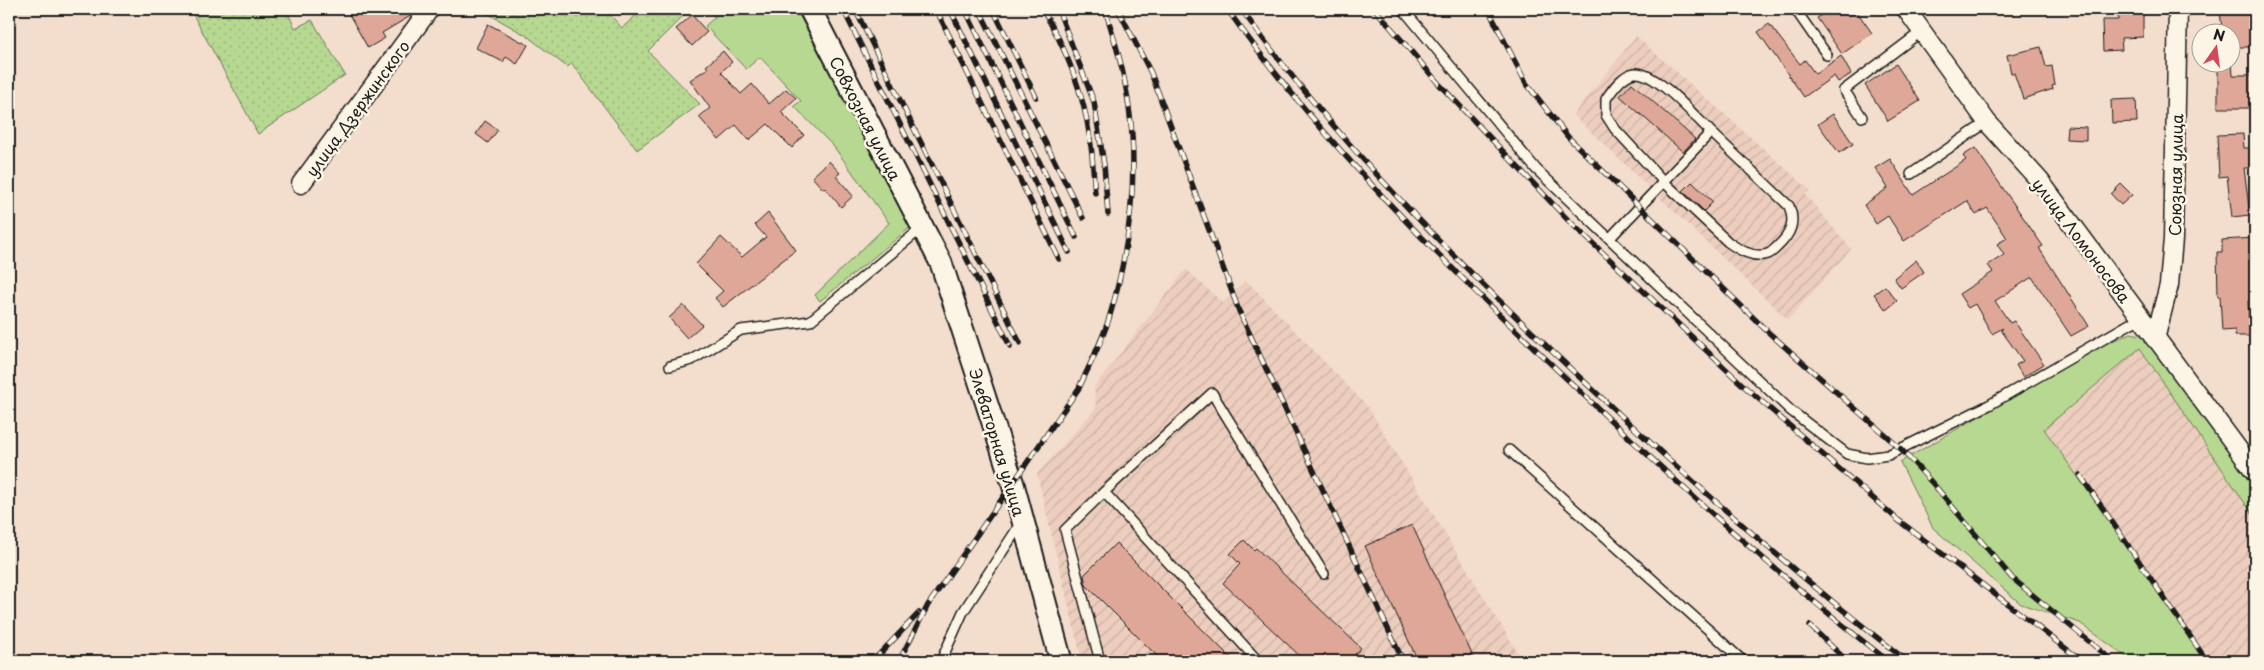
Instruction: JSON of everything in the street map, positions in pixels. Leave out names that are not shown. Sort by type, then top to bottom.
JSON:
[{"type":"street","name":"улица Дзержинского","points":[[301,184],[428,11],[427,9]]},
{"type":"street","name":"Совхозная улица","points":[[810,9],[923,227]]},
{"type":"street","name":"улица Ломоносова","points":[[1906,9],[1987,122],[2040,181],[2255,472]]},
{"type":"street","name":"Союзная улица","points":[[2155,339],[2168,294],[2173,239],[2178,9]]},
{"type":"street","name":"Элеваторная улица","points":[[923,227],[941,263],[1023,520],[1061,661]]},
{"type":"lane","points":[[1402,9],[1536,169],[1790,410],[1847,454],[1860,458],[1888,455],[1981,409],[2140,318]]},
{"type":"lane","points":[[1795,9],[1827,55]]},
{"type":"lane","points":[[1862,117],[1844,90],[1922,31]]},
{"type":"lane","points":[[1634,73],[1643,74],[1655,79],[1789,206],[1793,215],[1790,234],[1769,254],[1759,255],[1738,250],[1664,182],[1609,122],[1605,107],[1610,92],[1625,77],[1634,73]]},
{"type":"lane","points":[[1911,174],[1987,122]]},
{"type":"lane","points":[[1610,238],[1711,132]]},
{"type":"lane","points":[[670,366],[692,360],[741,330],[810,321],[923,227]]},
{"type":"lane","points":[[1100,661],[1065,530],[1212,393],[1324,574]]},
{"type":"lane","points":[[1509,450],[1743,661]]},
{"type":"lane","points":[[1104,492],[1258,661]]},
{"type":"lane","points":[[941,661],[963,612],[1023,520]]},
{"type":"shaded area","points":[[1636,36],[1810,190],[1805,194],[1851,249],[1788,320],[1573,115]]},
{"type":"shaded area","points":[[1186,269],[1223,303],[1246,280],[1368,407],[1523,661],[1082,661],[1037,474],[1096,408],[1094,387]]},
{"type":"shaded area","points":[[2140,348],[2255,518],[2255,661],[2208,661],[2044,429]]},
{"type":"green space","points":[[190,9],[286,9],[295,28],[312,20],[345,75],[258,134]]},
{"type":"green space","points":[[480,9],[605,9],[622,28],[643,9],[688,9],[648,51],[700,104],[637,150],[572,64],[567,67],[527,36]]},
{"type":"green space","points":[[708,9],[796,9],[912,226],[820,301],[815,295],[889,223],[834,147],[794,106],[801,101],[760,57],[746,69],[705,26],[715,17]]},
{"type":"green space","points":[[2131,333],[2146,336],[2160,351],[2255,485],[2255,518],[2140,348],[2044,429],[2208,661],[2132,661],[2080,623],[2021,604],[1933,528],[1900,462],[2105,344]]},
{"type":"building","points":[[346,9],[416,9],[412,15],[382,33],[385,38],[368,48]]},
{"type":"building","points":[[1830,9],[1855,9],[1872,33],[1842,54],[1817,18]]},
{"type":"building","points":[[2143,9],[2143,37],[2121,38],[2122,50],[2103,51],[2102,20],[2118,20],[2118,10]]},
{"type":"building","points":[[2220,9],[2255,9],[2255,47],[2242,47],[2242,22],[2221,22]]},
{"type":"building","points":[[692,15],[707,32],[692,46],[676,29]]},
{"type":"building","points":[[488,24],[528,45],[517,64],[506,57],[503,62],[476,48]]},
{"type":"building","points":[[1769,24],[1800,64],[1805,60],[1815,74],[1841,56],[1851,74],[1838,82],[1834,76],[1804,97],[1758,32]]},
{"type":"building","points":[[2041,47],[2046,67],[2052,66],[2055,85],[2052,86],[2053,89],[2023,99],[2014,73],[2011,73],[2007,55]]},
{"type":"building","points":[[723,51],[732,62],[721,72],[741,94],[752,84],[769,104],[786,89],[796,98],[781,112],[804,135],[792,148],[768,124],[749,140],[736,125],[719,140],[699,117],[710,108],[690,80],[708,68],[706,66]]},
{"type":"building","points":[[1896,64],[1920,101],[1888,121],[1865,85]]},
{"type":"building","points":[[2218,72],[2233,72],[2233,75],[2255,75],[2255,108],[2218,108]]},
{"type":"building","points":[[1632,83],[1695,139],[1683,152],[1620,96]]},
{"type":"building","points":[[2136,99],[2137,122],[2112,123],[2111,100]]},
{"type":"building","points":[[1833,114],[1853,144],[1839,153],[1818,124]]},
{"type":"building","points":[[485,121],[498,130],[488,143],[476,134]]},
{"type":"building","points":[[2067,126],[2086,127],[2086,140],[2066,139]]},
{"type":"building","points":[[2243,134],[2244,148],[2255,148],[2255,168],[2244,168],[2250,215],[2232,217],[2227,176],[2219,177],[2217,135]]},
{"type":"building","points":[[1975,148],[2043,246],[2039,248],[2089,326],[2071,336],[2032,277],[1995,301],[2010,323],[2014,321],[2044,364],[2023,377],[2016,365],[2023,361],[2001,330],[2003,328],[1992,334],[1975,304],[1968,308],[1959,294],[1993,272],[1988,265],[2004,255],[1997,244],[2007,238],[1987,208],[1976,215],[1967,201],[1904,241],[1888,216],[1876,224],[1864,205],[1888,188],[1875,168],[1890,159],[1913,195],[1966,160],[1963,156]]},
{"type":"building","points":[[829,161],[840,173],[836,176],[853,196],[841,207],[825,188],[823,189],[812,177]]},
{"type":"building","points":[[1692,182],[1713,202],[1704,211],[1683,191]]},
{"type":"building","points":[[2121,184],[2132,195],[2121,205],[2111,194]]},
{"type":"building","points":[[768,213],[796,250],[723,307],[715,298],[723,291],[696,264],[721,237],[742,257],[766,237],[755,225]]},
{"type":"building","points":[[2255,238],[2255,301],[2248,301],[2250,336],[2235,336],[2235,330],[2222,331],[2220,296],[2218,296],[2217,252],[2222,252],[2222,240]]},
{"type":"building","points":[[1916,260],[1924,272],[1901,288],[1894,278]]},
{"type":"building","points":[[1885,286],[1897,301],[1886,310],[1874,294]]},
{"type":"building","points":[[683,305],[702,325],[687,338],[669,318]]},
{"type":"building","points":[[1412,525],[1475,661],[1418,661],[1365,546]]},
{"type":"building","points":[[1244,540],[1254,550],[1256,548],[1361,648],[1349,661],[1305,661],[1223,583],[1240,564],[1230,554]]},
{"type":"building","points":[[1116,543],[1234,661],[1162,661],[1086,585],[1084,575]]},
{"type":"railway","points":[[843,9],[1010,346]]},
{"type":"railway","points":[[855,9],[1020,343]]},
{"type":"railway","points":[[936,9],[1059,259]]},
{"type":"railway","points":[[950,9],[1069,252]]},
{"type":"railway","points":[[965,9],[1076,237]]},
{"type":"railway","points":[[979,9],[1083,218]]},
{"type":"railway","points":[[993,9],[1036,97]]},
{"type":"railway","points":[[1042,9],[1059,39],[1079,88],[1092,152],[1095,193]]},
{"type":"railway","points":[[1058,9],[1094,102],[1104,165],[1108,214]]},
{"type":"railway","points":[[899,661],[928,605],[1079,388],[1107,324],[1117,291],[1127,239],[1133,159],[1132,133],[1125,83],[1105,9]]},
{"type":"railway","points":[[1118,9],[1151,73],[1239,311],[1403,661]]},
{"type":"railway","points":[[1227,9],[1304,109],[1388,203],[1477,293],[1607,417],[1725,525],[1805,594],[1888,661]]},
{"type":"railway","points":[[1241,9],[1278,58],[1357,153],[1485,287],[1696,484],[1779,557],[1907,661]]},
{"type":"railway","points":[[1375,9],[1439,84],[1568,220],[1745,387],[1898,520],[2082,661]]},
{"type":"railway","points":[[1488,9],[1526,83],[1568,137],[1768,332],[1901,449],[1935,486],[2012,578],[2113,661]]},
{"type":"railway","points":[[2080,475],[2207,661]]},
{"type":"railway","points":[[873,661],[919,613]]},
{"type":"railway","points":[[1810,626],[1847,661]]}]
